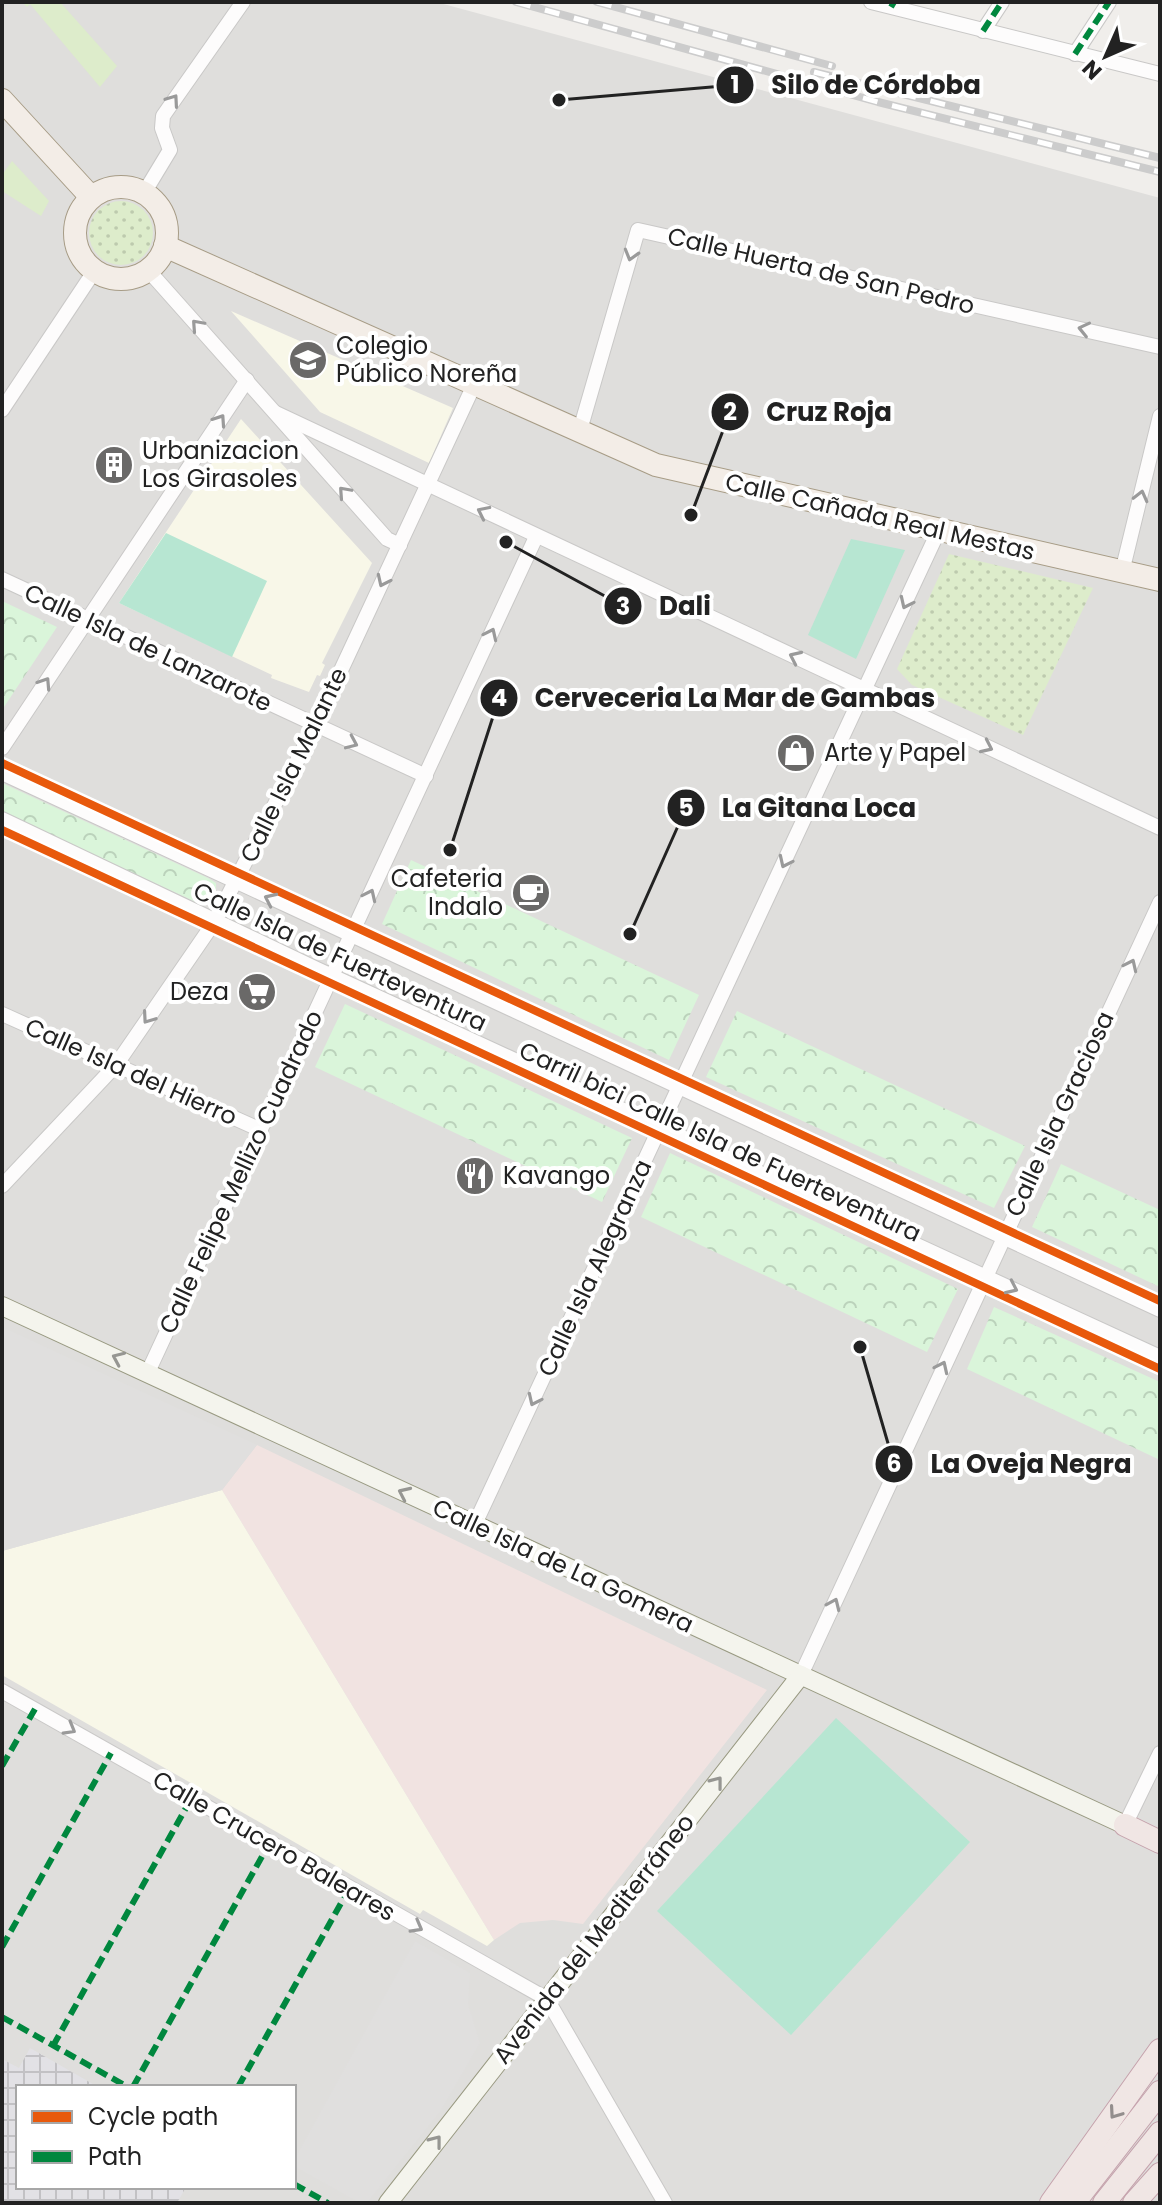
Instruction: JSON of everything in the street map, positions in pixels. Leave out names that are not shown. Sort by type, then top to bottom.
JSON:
[{"type":"highway","points":[[1125,1825],[1160,1842]]},
{"type":"highway","points":[[1051,2203],[1160,2050]]},
{"type":"highway","points":[[1074,2203],[1160,2092]]},
{"type":"highway","points":[[1104,2203],[1160,2133]]},
{"type":"highway","points":[[1134,2203],[1160,2174]]},
{"type":"main road","points":[[2,100],[91,197]]},
{"type":"main road","points":[[117,187],[144,193],[164,216],[165,246],[148,270],[138,275],[116,278],[95,270],[78,249],[75,235],[76,221],[91,197],[117,187]]},
{"type":"main road","name":"Calle Cañada Real Mestas","points":[[165,246],[656,465],[938,532],[1160,580]]},
{"type":"main road","name":"Calle Isla de La Gomera","points":[[2,1306],[1125,1825]]},
{"type":"main road","name":"Avenida del Mediterráneo","points":[[388,2203],[801,1675]]},
{"type":"street","points":[[144,193],[170,150],[162,128],[163,116],[243,2]]},
{"type":"street","points":[[871,2],[1160,74]]},
{"type":"street","points":[[983,31],[1002,2]]},
{"type":"street","points":[[1075,54],[1109,2]]},
{"type":"street","name":"Calle Huerta de San Pedro","points":[[580,430],[638,230],[1160,347]]},
{"type":"street","points":[[2,410],[95,270]]},
{"type":"street","points":[[148,270],[387,539],[400,545]]},
{"type":"street","points":[[2,748],[247,380]]},
{"type":"street","name":"Calle Isla Malante","points":[[2,1186],[116,1065],[215,921],[315,726],[474,385]]},
{"type":"street","points":[[276,413],[1160,828]]},
{"type":"street","points":[[1122,572],[1160,416]]},
{"type":"street","name":"Calle Isla Alegranza","points":[[474,1526],[938,532]]},
{"type":"street","name":"Calle Felipe Mellizo Cuadrado","points":[[148,1372],[536,537]]},
{"type":"street","name":"Calle Isla de Lanzarote","points":[[2,579],[426,776]]},
{"type":"street","name":"Calle Isla de Fuerteventura","points":[[2,773],[1160,1310]]},
{"type":"street","name":"Calle Isla de Fuerteventura","points":[[2,819],[332,976],[1160,1357]]},
{"type":"street","name":"Calle Isla Graciosa","points":[[801,1675],[984,1275],[1160,902]]},
{"type":"street","name":"Calle Isla del Hierro","points":[[2,1014],[261,1130]]},
{"type":"street","name":"Calle Crucero Baleares","points":[[2,1691],[547,1999]]},
{"type":"street","points":[[1125,1825],[1160,1753]]},
{"type":"street","points":[[547,1999],[665,2203]]},
{"type":"shaded area","points":[[2,2],[436,2],[1160,198],[1160,2203],[2,2203]]},
{"type":"shaded area","name":"Colegio Público Noreña","points":[[231,311],[453,408],[429,463],[320,412]]},
{"type":"shaded area","points":[[241,419],[372,563],[322,663],[325,665],[320,676],[317,675],[309,692],[271,678],[272,675],[119,603]]},
{"type":"shaded area","points":[[2,1327],[257,1445],[222,1490],[2,1551]]},
{"type":"shaded area","points":[[257,1445],[767,1690],[583,1924],[553,1920],[520,1923],[494,1940],[222,1490]]},
{"type":"shaded area","points":[[222,1490],[494,1940],[487,1946],[423,1910],[420,1914],[2,1675],[2,1551]]},
{"type":"shaded area","points":[[415,1941],[470,1973],[468,2004],[480,2043],[440,2112],[367,2203],[360,2203],[296,2167],[296,2156]]},
{"type":"shaded area","points":[[30,2048],[95,2085],[16,2085],[16,2189],[185,2189],[177,2203],[2,2203],[2,2059],[19,2068]]},
{"type":"green space","points":[[22,2],[60,2],[117,66],[100,87],[30,4],[27,7]]},
{"type":"green space","points":[[12,161],[49,201],[41,216],[2,191],[2,175]]},
{"type":"green space","points":[[115,201],[127,201],[144,210],[151,221],[151,245],[144,256],[127,265],[115,265],[103,260],[94,251],[89,239],[89,227],[94,215],[103,206]]},
{"type":"green space","points":[[166,533],[267,581],[232,657],[119,603]]},
{"type":"green space","points":[[851,539],[905,550],[856,659],[808,635]]},
{"type":"green space","points":[[949,554],[1093,588],[1023,735],[912,685],[897,669]]},
{"type":"green space","points":[[2,601],[57,627],[2,710]]},
{"type":"green space","points":[[2,783],[208,878],[216,883],[216,896],[211,902],[198,903],[2,812]]},
{"type":"green space","points":[[411,860],[699,995],[669,1060],[382,924]]},
{"type":"green space","points":[[345,1004],[632,1138],[602,1202],[315,1067]]},
{"type":"green space","points":[[737,1011],[1025,1146],[994,1208],[706,1077]]},
{"type":"green space","points":[[670,1153],[958,1289],[927,1352],[641,1217]]},
{"type":"green space","points":[[1061,1164],[1160,1210],[1160,1287],[1032,1227]]},
{"type":"green space","points":[[994,1307],[1160,1382],[1160,1460],[967,1369]]},
{"type":"green space","points":[[836,1718],[970,1842],[791,2035],[657,1911]]},
{"type":"railway","points":[[516,2],[878,102],[1160,172]]},
{"type":"railway","points":[[597,2],[832,66]]},
{"type":"railway","points":[[814,72],[1160,158]]},
{"type":"marked path","points":[[891,7],[894,2]]},
{"type":"marked path","points":[[983,31],[1002,2]]},
{"type":"marked path","points":[[1075,54],[1109,2]]},
{"type":"marked path","points":[[2,1766],[35,1709]]},
{"type":"marked path","points":[[2,1947],[111,1753]]},
{"type":"marked path","points":[[53,2046],[191,1799]]},
{"type":"marked path","points":[[134,2085],[269,1844]]},
{"type":"marked path","points":[[239,2085],[349,1889]]},
{"type":"marked path","points":[[2,2017],[124,2085]]},
{"type":"marked path","points":[[296,2185],[328,2203]]},
{"type":"cycle path","points":[[2,763],[1160,1301]]},
{"type":"cycle path","name":"Carril bici Calle Isla de Fuerteventura","points":[[2,830],[1160,1369]]},
{"type":"place","name":"Silo de Córdoba","points":[[559,100]]},
{"type":"place","name":"Colegio Público Noreña","points":[[308,360]]},
{"type":"place","name":"Urbanizacion Los Girasoles","points":[[114,465]]},
{"type":"place","name":"Cruz Roja","points":[[691,515]]},
{"type":"place","name":"Dali","points":[[506,542]]},
{"type":"place","name":"Arte y Papel","points":[[796,753]]},
{"type":"place","name":"Cerveceria La Mar de Gambas","points":[[450,850]]},
{"type":"place","name":"Cafeteria Indalo","points":[[531,893]]},
{"type":"place","name":"La Gitana Loca","points":[[630,934]]},
{"type":"place","name":"Deza","points":[[257,992]]},
{"type":"place","name":"Kavango","points":[[475,1176]]},
{"type":"place","name":"La Oveja Negra","points":[[860,1347]]}]
